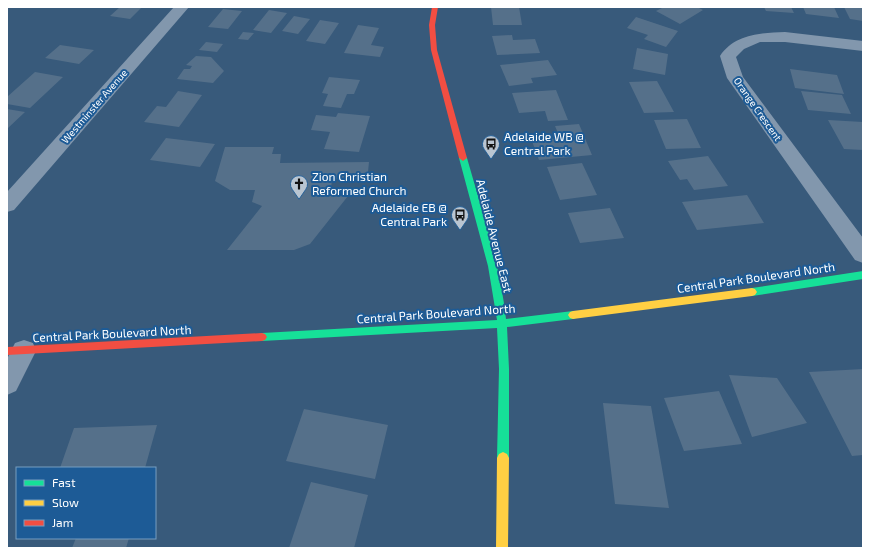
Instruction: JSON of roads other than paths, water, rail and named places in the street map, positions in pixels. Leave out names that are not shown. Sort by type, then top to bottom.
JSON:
[{"type":"street","name":"Westminster Avenue","points":[[7,205],[182,7]]},
{"type":"street","name":"Adelaide Avenue East","points":[[435,7],[432,25],[435,56],[496,282],[501,324],[504,391],[502,548]]},
{"type":"street","name":"Orange Crescent","points":[[863,46],[785,37],[757,38],[739,46],[728,56],[735,78],[863,254]]},
{"type":"street","name":"Central Park Boulevard North","points":[[15,351],[459,325],[501,324],[771,290],[863,275]]},
{"type":"street","points":[[7,383],[15,351]]},
{"type":"place","name":"Adelaide WB @ Central Park","points":[[491,159]]},
{"type":"place","name":"Zion Christian Reformed Church","points":[[299,199]]},
{"type":"place","name":"Adelaide EB @ Central Park","points":[[460,230]]}]
